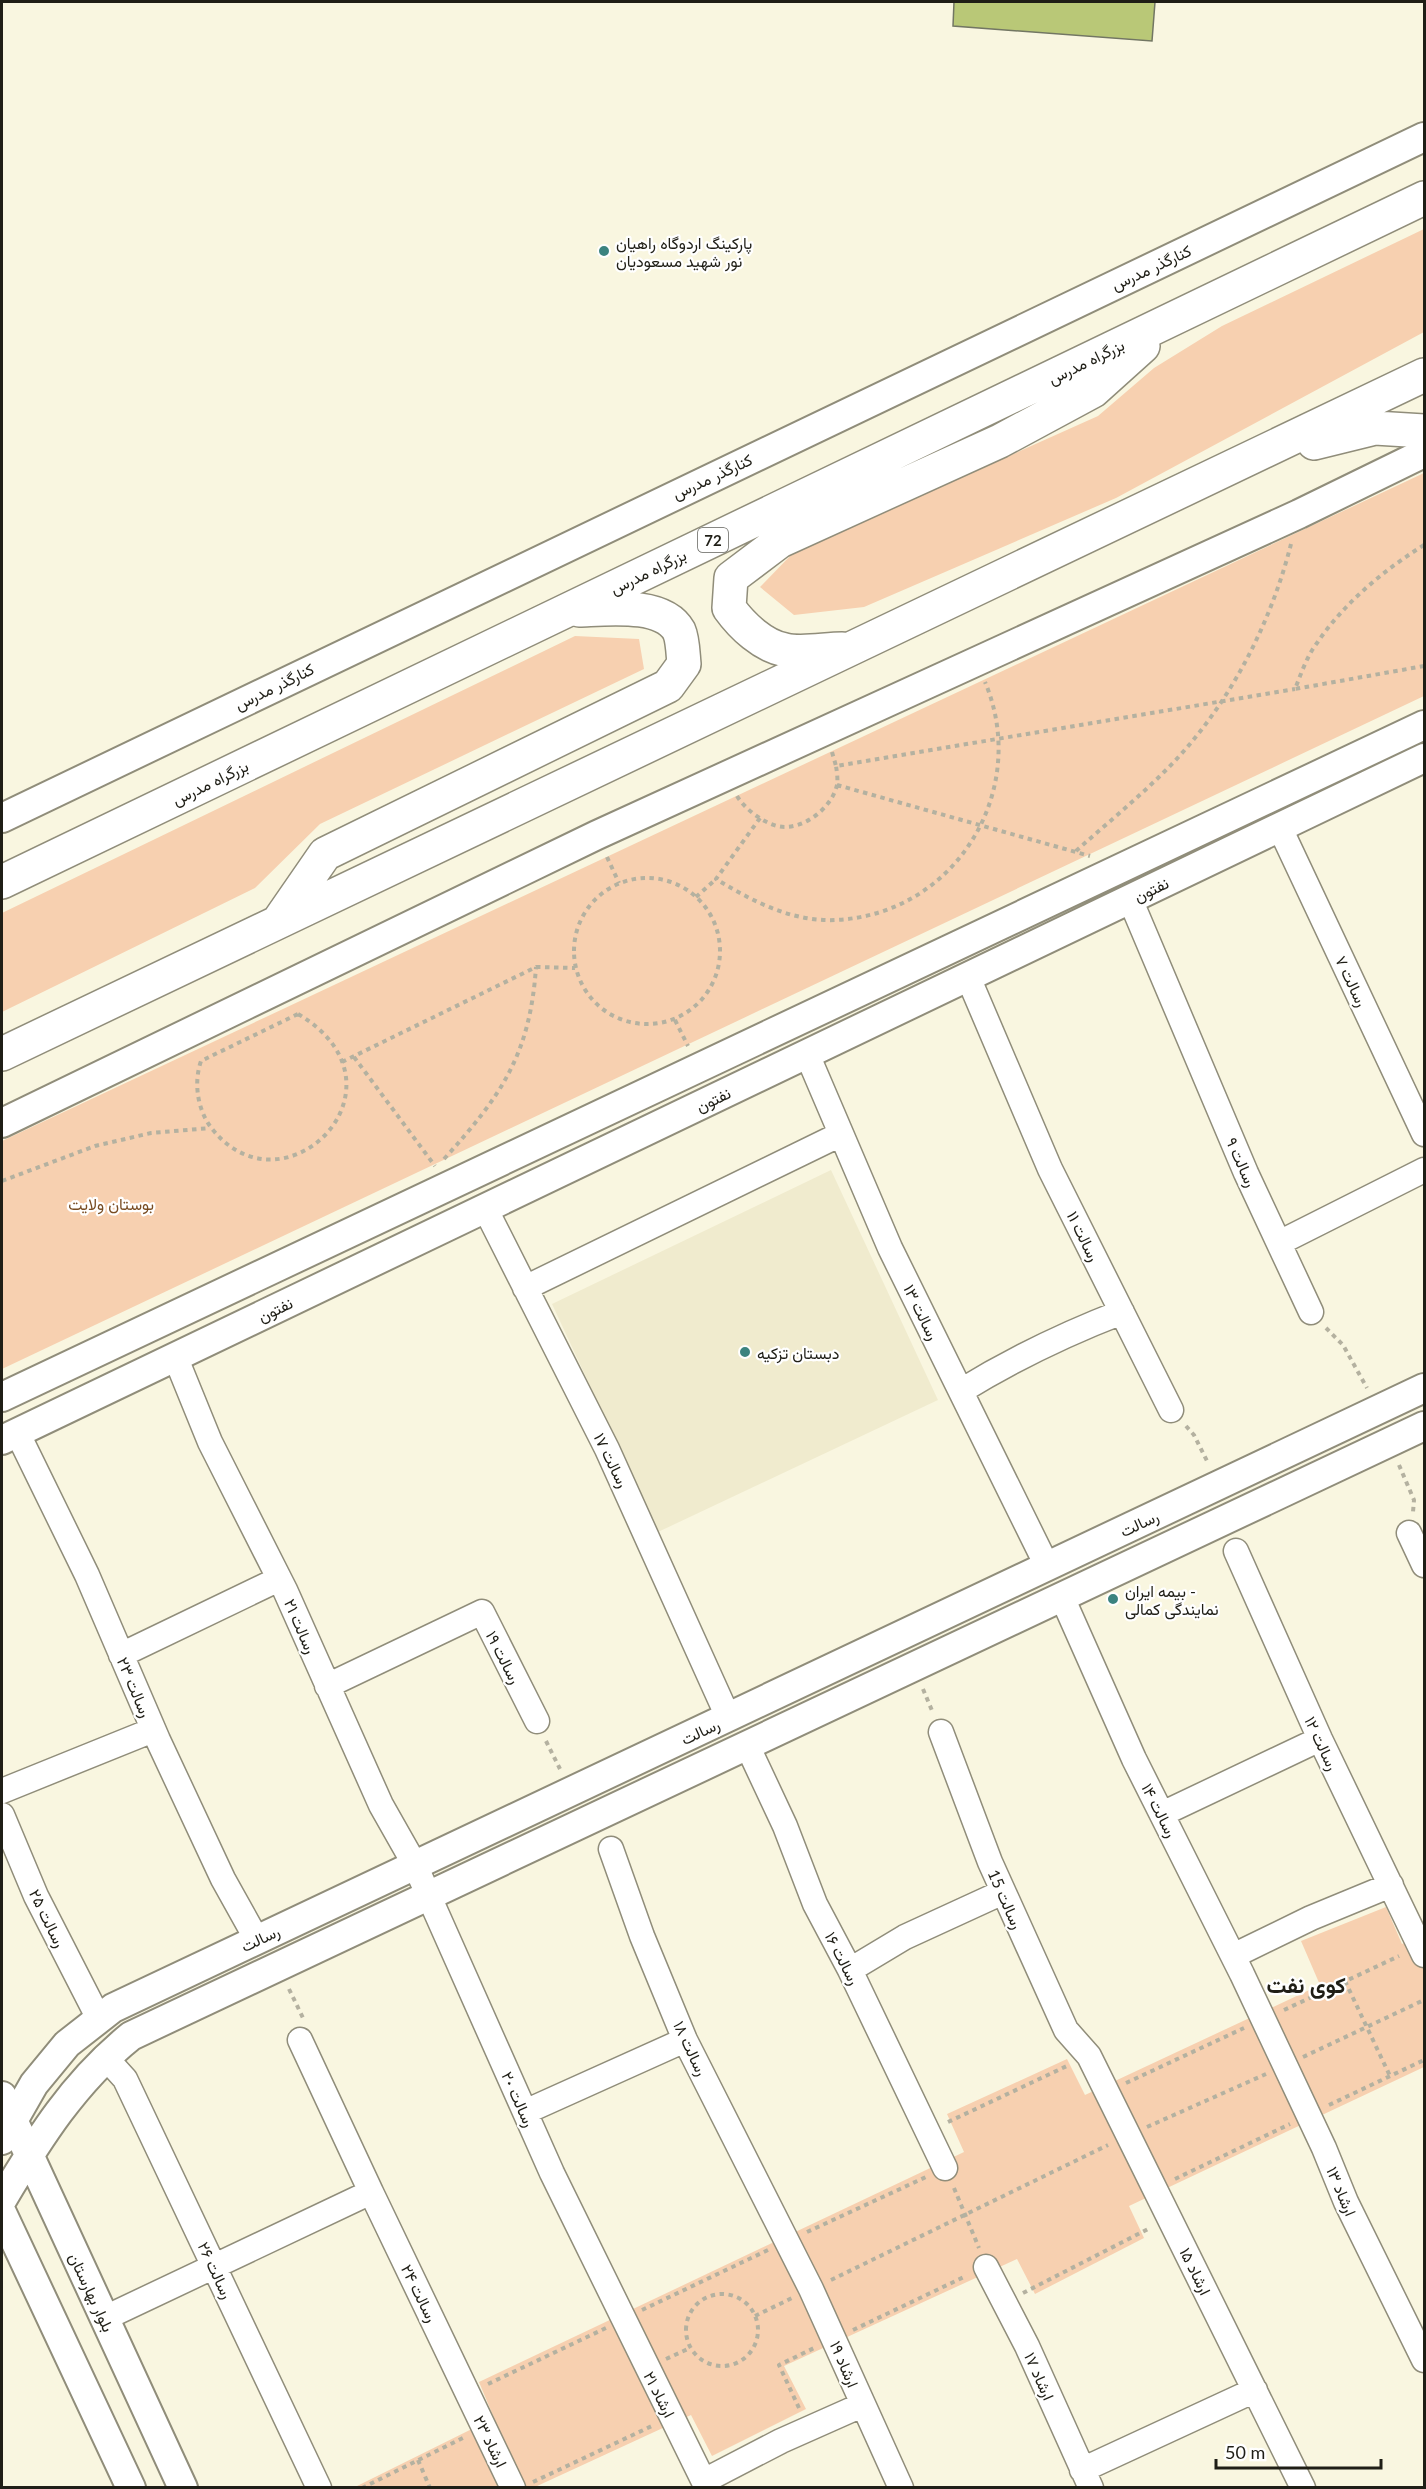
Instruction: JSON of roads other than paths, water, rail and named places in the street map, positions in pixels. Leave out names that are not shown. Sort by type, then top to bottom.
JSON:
[{"type":"highway","name":"بزرگراه مدرس","points":[[9,874],[568,610],[1425,198]]},
{"type":"highway","points":[[854,649],[785,650],[760,639],[740,623],[729,608],[731,578],[780,541],[1000,441],[1093,391],[1171,321]]},
{"type":"highway","points":[[2,1054],[1425,375]]},
{"type":"highway","points":[[1248,459],[1375,428],[1425,431]]},
{"type":"highway","points":[[277,923],[325,854],[668,686],[684,664],[679,631],[661,614],[628,609],[568,610]]},
{"type":"street","name":"کنارگذر مدرس","points":[[2,818],[1425,137]]},
{"type":"street","points":[[2,1124],[597,835],[1299,514],[1425,453]]},
{"type":"street","name":"نفتون","points":[[2,1397],[1425,725]]},
{"type":"street","name":"نفتون","points":[[9,1436],[1425,758]]},
{"type":"street","name":"رسالت ۷","points":[[1280,828],[1425,1134]]},
{"type":"street","points":[[1188,836],[1200,866]]},
{"type":"street","name":"رسالت ۹","points":[[1130,899],[1242,1162],[1311,1312]]},
{"type":"street","name":"رسالت ۱۱","points":[[968,977],[1050,1169],[1171,1410]]},
{"type":"street","name":"رسالت ۱۳","points":[[807,1054],[890,1248],[1047,1566]]},
{"type":"street","points":[[642,1094],[658,1125]]},
{"type":"street","points":[[525,1288],[842,1134]]},
{"type":"street","points":[[1279,1243],[1425,1170]]},
{"type":"street","name":"رسالت ۱۷","points":[[485,1208],[607,1449],[728,1717]]},
{"type":"street","points":[[961,1391],[1008,1362],[1067,1333],[1122,1312]]},
{"type":"street","name":"رسالت ۲۱","points":[[175,1356],[210,1442],[279,1579],[381,1805],[415,1865],[428,1896]]},
{"type":"street","name":"رسالت","points":[[5,2119],[68,2044],[113,2008],[1425,1388]]},
{"type":"street","name":"رسالت","points":[[2,2200],[68,2097],[105,2057],[131,2036],[1425,1426]]},
{"type":"street","name":"رسالت ۲۳","points":[[9,1436],[83,1566],[153,1730],[223,1879],[257,1940]]},
{"type":"street","points":[[1409,1533],[1425,1565]]},
{"type":"street","name":"رسالت ۱۲","points":[[1236,1551],[1320,1739],[1425,1955]]},
{"type":"street","points":[[1047,1566],[1062,1597]]},
{"type":"street","points":[[121,1654],[279,1579]]},
{"type":"street","name":"رسالت ۱۴","points":[[1062,1597],[1134,1760],[1263,2020]]},
{"type":"street","name":"رسالت ۱۹","points":[[327,1686],[482,1612],[537,1721]]},
{"type":"street","points":[[2,1791],[153,1730]]},
{"type":"street","name":"رسالت 15","points":[[941,1732],[1003,1892],[1066,2030],[1089,2056]]},
{"type":"street","points":[[683,1739],[697,1769]]},
{"type":"street","points":[[1162,1814],[1320,1739]]},
{"type":"street","name":"رسالت ۱۶","points":[[747,1745],[786,1827],[815,1904],[850,1970],[945,2168]]},
{"type":"street","name":"رسالت ۲۵","points":[[2,1815],[36,1896],[99,2019]]},
{"type":"street","name":"رسالت ۱۸","points":[[610,1849],[642,1936],[685,2040],[788,2241]]},
{"type":"street","points":[[1233,1956],[1311,1918],[1391,1885]]},
{"type":"street","points":[[850,1970],[905,1937],[1003,1892]]},
{"type":"street","name":"رسالت ٢٠","points":[[428,1896],[525,2112],[618,2310]]},
{"type":"street","name":"ارشاد ۱۳","points":[[1263,2020],[1284,2066],[1415,2317],[1425,2360]]},
{"type":"street","name":"رسالت ۲۴","points":[[300,2040],[468,2394]]},
{"type":"street","points":[[525,2112],[685,2040]]},
{"type":"street","name":"ارشاد ۱۵","points":[[1089,2056],[1303,2487]]},
{"type":"street","name":"رسالت ۲۶","points":[[105,2057],[125,2079],[319,2487]]},
{"type":"street","name":"بلوار بهارستان","points":[[5,2119],[29,2155],[183,2487]]},
{"type":"street","points":[[105,2318],[215,2267],[369,2187]]},
{"type":"street","points":[[2,2213],[131,2487]]},
{"type":"street","name":"ارشاد ۱۹","points":[[788,2241],[901,2487]]},
{"type":"street","name":"ارشاد ۱۷","points":[[986,2266],[1027,2346],[1086,2479]]},
{"type":"street","name":"ارشاد ۲۱","points":[[618,2310],[705,2484]]},
{"type":"street","points":[[1086,2479],[1255,2390]]},
{"type":"street","name":"ارشاد ۲۳","points":[[468,2394],[484,2427],[523,2485]]},
{"type":"street","points":[[705,2484],[808,2428],[862,2405]]},
{"type":"place","name":"پارکینگ اردوگاه راهیان نور شهید مسعودیان","points":[[604,251]]},
{"type":"place","name":"دبستان تزکیه","points":[[745,1352]]},
{"type":"place","name":"بیمه ایران - نمایندگى کمالى","points":[[1113,1599]]},
{"type":"district","name":"کوی نفت","points":[[1306,1984]]},
{"type":"park label","name":"بوستان ولایت","points":[[111,1203]]}]
